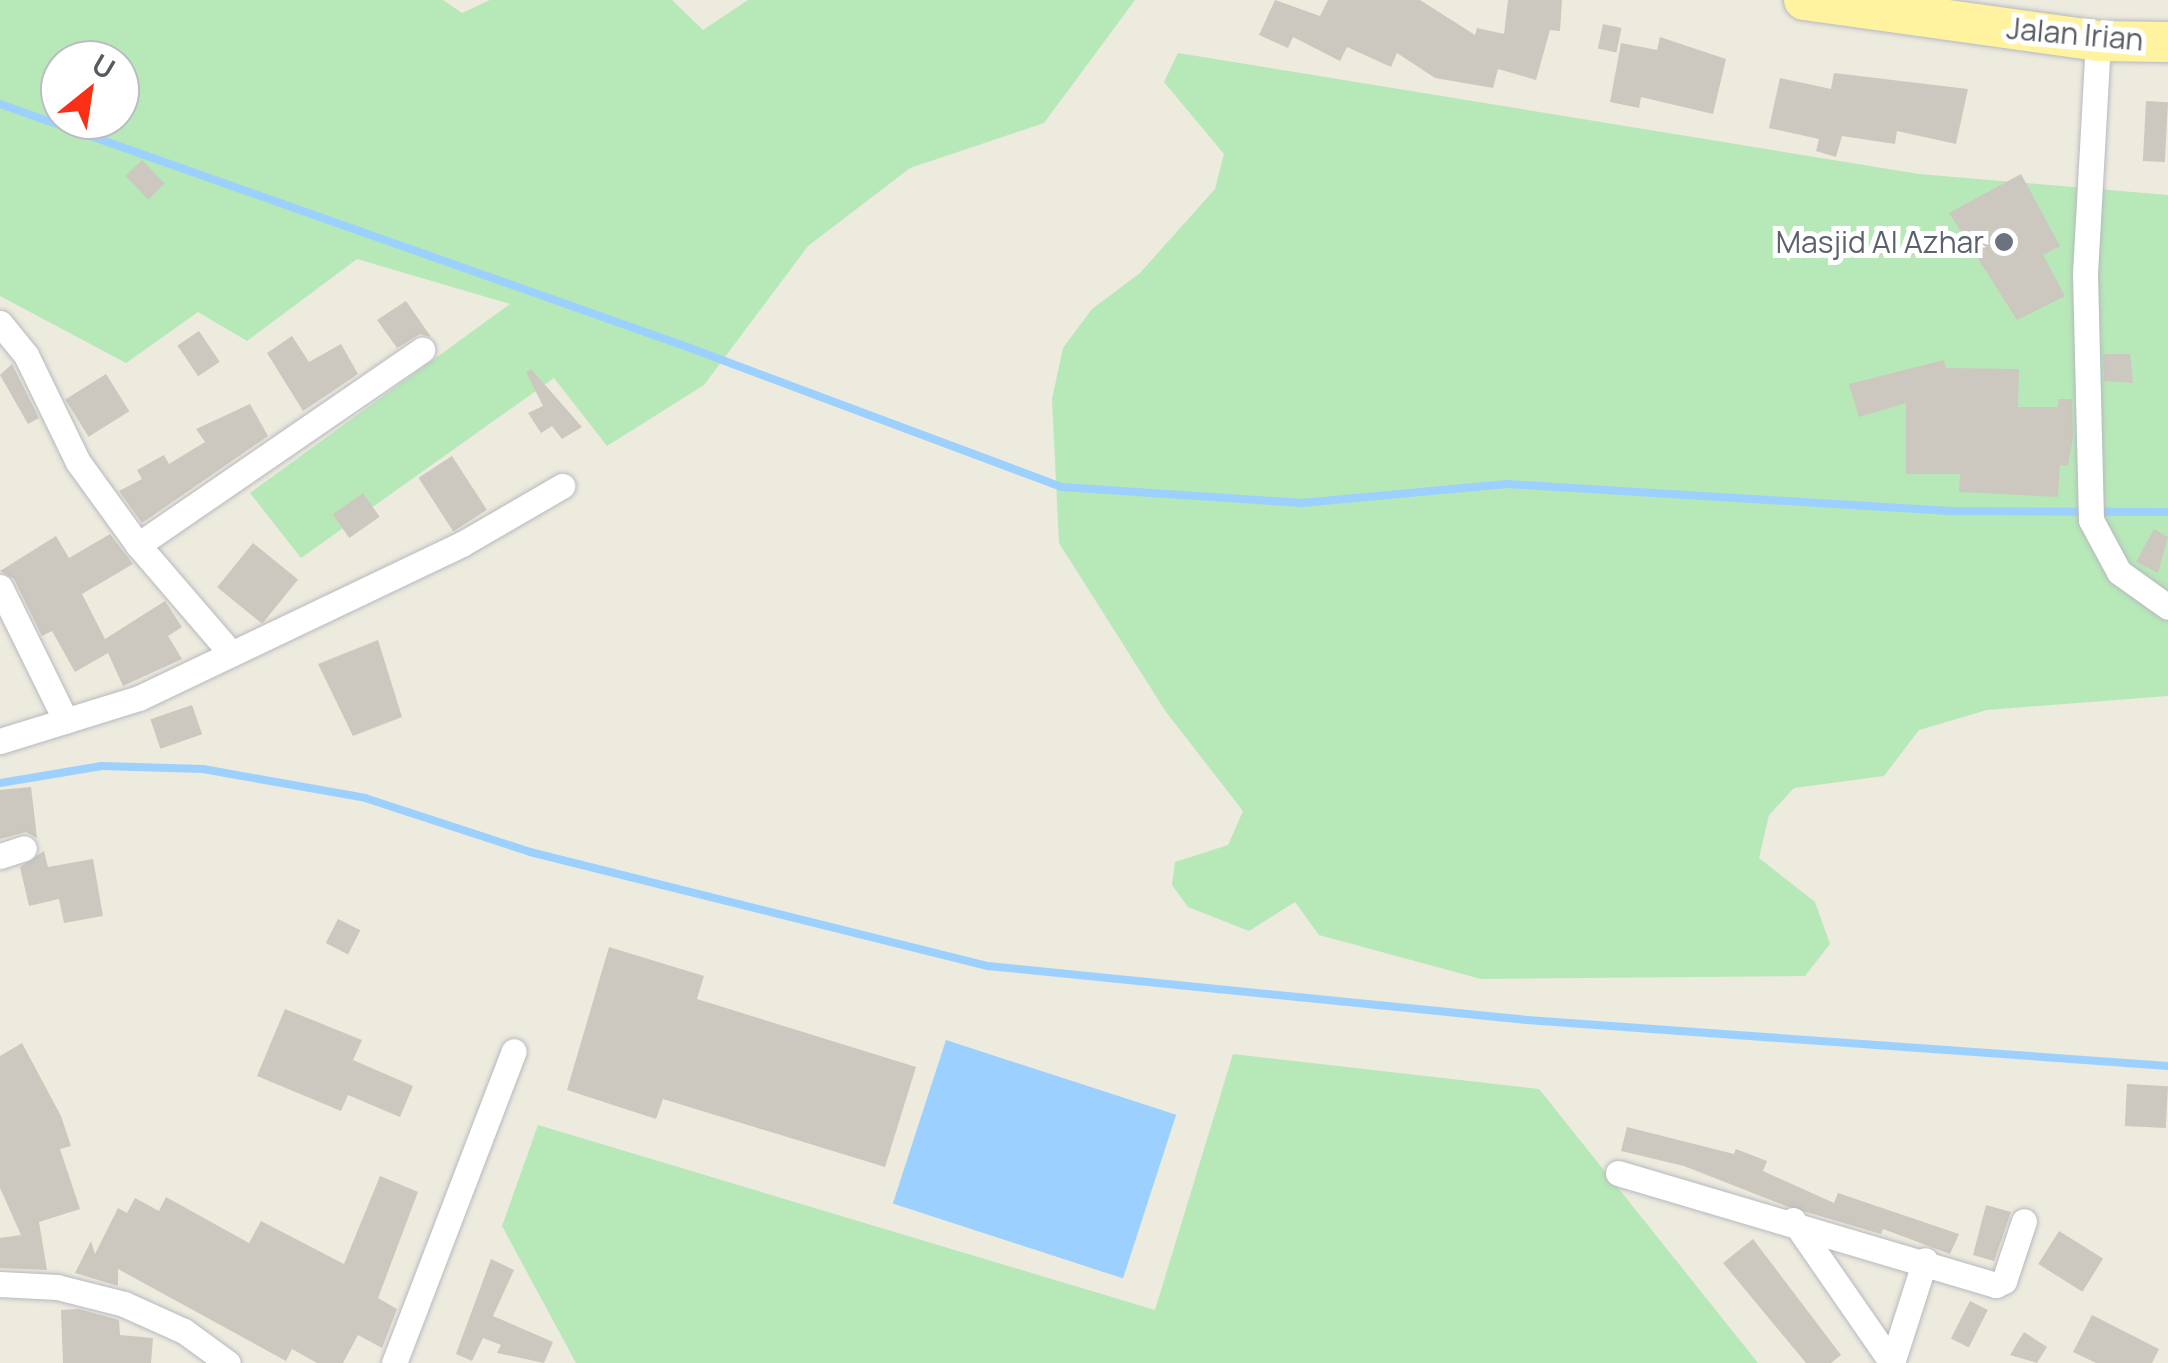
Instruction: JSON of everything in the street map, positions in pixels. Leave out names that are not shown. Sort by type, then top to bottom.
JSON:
[{"type":"main road","name":"Jalan Irian","points":[[1804,0],[2098,40],[2168,42]]},
{"type":"street","points":[[2098,40],[2085,274],[2091,520],[2120,572],[2168,607]]},
{"type":"street","points":[[0,323],[26,355],[85,473],[138,545],[230,652]]},
{"type":"street","points":[[138,545],[422,350]]},
{"type":"street","points":[[0,741],[139,698],[462,544],[562,486]]},
{"type":"street","points":[[0,587],[66,721]]},
{"type":"street","points":[[394,1363],[514,1051]]},
{"type":"street","points":[[1618,1173],[1793,1220],[2000,1285],[2024,1221]]},
{"type":"street","points":[[1793,1220],[1892,1363]]},
{"type":"street","points":[[1892,1363],[1924,1260]]},
{"type":"street","points":[[0,1284],[57,1287],[124,1304],[184,1331],[228,1363]]},
{"type":"green space","points":[[0,0],[443,0],[462,13],[490,0],[672,0],[703,30],[748,0],[1135,0],[1044,123],[910,168],[808,246],[704,385],[607,446],[554,378],[301,558],[250,493],[510,304],[357,259],[247,341],[198,312],[126,363],[0,296]]},
{"type":"green space","points":[[1178,53],[1919,174],[2168,195],[2168,696],[1987,710],[1919,730],[1884,776],[1794,788],[1769,815],[1759,858],[1815,902],[1830,944],[1805,976],[1481,979],[1319,935],[1295,902],[1249,931],[1188,907],[1172,885],[1175,862],[1228,845],[1243,811],[1166,712],[1059,543],[1052,399],[1063,348],[1092,309],[1140,273],[1215,189],[1224,154],[1164,82]]},
{"type":"green space","points":[[1233,1054],[1539,1089],[1758,1363],[576,1363],[502,1226],[538,1125],[1155,1310]]},
{"type":"water","points":[[946,1040],[1176,1115],[1123,1278],[893,1204]]},
{"type":"building","points":[[1275,0],[1320,16],[1328,0],[1420,0],[1475,35],[1477,28],[1504,34],[1508,0],[1562,0],[1560,31],[1550,30],[1536,80],[1498,69],[1493,88],[1435,78],[1397,53],[1391,67],[1347,47],[1340,61],[1293,37],[1288,48],[1259,35]]},
{"type":"building","points":[[1603,24],[1622,28],[1616,52],[1598,48]]},
{"type":"building","points":[[1660,37],[1726,59],[1713,114],[1641,97],[1639,108],[1610,102],[1621,43],[1657,50]]},
{"type":"building","points":[[1834,73],[1968,89],[1956,144],[1897,131],[1895,144],[1842,136],[1836,157],[1816,151],[1819,139],[1769,128],[1780,78],[1831,89]]},
{"type":"building","points":[[2146,101],[2168,102],[2165,162],[2143,161]]},
{"type":"building","points":[[142,160],[165,184],[148,200],[125,176]]},
{"type":"building","points":[[2021,174],[2060,246],[2043,255],[2065,296],[2017,320],[1949,213]]},
{"type":"building","points":[[406,301],[431,337],[420,334],[397,348],[377,320]]},
{"type":"building","points":[[199,331],[220,362],[198,376],[177,346]]},
{"type":"building","points":[[292,336],[309,362],[341,344],[358,374],[303,411],[267,353]]},
{"type":"building","points":[[2103,354],[2130,354],[2133,383],[2104,381]]},
{"type":"building","points":[[1944,360],[1946,368],[2019,369],[2018,407],[2058,407],[2058,399],[2072,399],[2073,437],[2068,466],[2060,465],[2058,497],[1959,492],[1960,474],[1906,474],[1906,403],[1859,417],[1849,384]]},
{"type":"building","points":[[12,364],[39,418],[28,424],[0,375]]},
{"type":"building","points":[[531,369],[582,427],[562,439],[552,426],[541,433],[528,413],[543,406],[526,372]]},
{"type":"building","points":[[106,374],[129,411],[89,437],[65,399]]},
{"type":"building","points":[[250,404],[268,436],[142,523],[119,491],[142,479],[137,470],[164,455],[169,464],[205,442],[196,429]]},
{"type":"building","points":[[452,456],[487,510],[453,531],[418,478]]},
{"type":"building","points":[[363,493],[380,517],[349,538],[333,514]]},
{"type":"building","points":[[2154,529],[2168,537],[2158,573],[2136,562]]},
{"type":"building","points":[[110,534],[133,564],[82,594],[105,639],[165,601],[182,627],[168,636],[182,659],[123,686],[108,653],[75,672],[52,631],[42,636],[14,579],[0,571],[56,536],[69,558]]},
{"type":"building","points":[[253,543],[298,580],[262,624],[217,587]]},
{"type":"building","points":[[378,640],[402,717],[353,736],[318,664]]},
{"type":"building","points":[[192,705],[202,734],[160,749],[150,719]]},
{"type":"building","points":[[31,787],[37,838],[26,832],[0,839],[0,790]]},
{"type":"building","points":[[44,851],[48,867],[93,859],[103,916],[64,923],[59,899],[29,906],[20,867]]},
{"type":"building","points":[[338,919],[360,930],[348,954],[326,943]]},
{"type":"building","points":[[609,947],[704,976],[697,999],[916,1067],[885,1167],[663,1099],[656,1119],[567,1090]]},
{"type":"building","points":[[285,1009],[362,1040],[353,1060],[413,1086],[400,1117],[348,1095],[341,1111],[257,1076]]},
{"type":"building","points":[[22,1043],[61,1116],[71,1146],[60,1149],[80,1209],[39,1222],[47,1270],[0,1268],[0,1238],[21,1235],[0,1188],[0,1056]]},
{"type":"building","points":[[2127,1084],[2168,1086],[2166,1128],[2125,1126]]},
{"type":"building","points":[[1627,1127],[1734,1154],[1736,1149],[1767,1161],[1763,1171],[1834,1203],[1838,1193],[1959,1234],[1950,1254],[1883,1229],[1881,1234],[1786,1206],[1684,1166],[1621,1151]]},
{"type":"building","points":[[380,1176],[418,1192],[378,1298],[397,1309],[382,1348],[358,1335],[343,1363],[317,1363],[292,1349],[286,1361],[118,1269],[118,1286],[75,1273],[91,1241],[95,1254],[118,1208],[127,1213],[135,1198],[159,1211],[166,1197],[249,1243],[261,1221],[344,1264]]},
{"type":"building","points":[[1986,1205],[2011,1212],[1994,1261],[1973,1255]]},
{"type":"building","points":[[2059,1231],[2103,1259],[2082,1292],[2038,1264]]},
{"type":"building","points":[[1753,1239],[1841,1355],[1831,1363],[1806,1363],[1723,1263]]},
{"type":"building","points":[[491,1259],[514,1270],[493,1316],[553,1342],[544,1363],[497,1353],[501,1345],[483,1338],[472,1361],[456,1354]]},
{"type":"building","points":[[1970,1301],[1988,1310],[1969,1348],[1951,1338]]},
{"type":"building","points":[[79,1309],[119,1320],[120,1335],[153,1338],[151,1363],[63,1363],[61,1310]]},
{"type":"building","points":[[2092,1315],[2159,1349],[2152,1363],[2096,1363],[2073,1352]]},
{"type":"building","points":[[2024,1332],[2047,1347],[2037,1363],[2010,1355]]},
{"type":"waterway","points":[[0,104],[690,348],[1061,487],[1302,503],[1507,484],[1954,511],[2168,512]]},
{"type":"waterway","points":[[0,783],[102,766],[203,769],[365,798],[530,852],[988,966],[1527,1020],[2168,1066]]},
{"type":"place","name":"Masjid Al Azhar","points":[[2004,242]]}]
